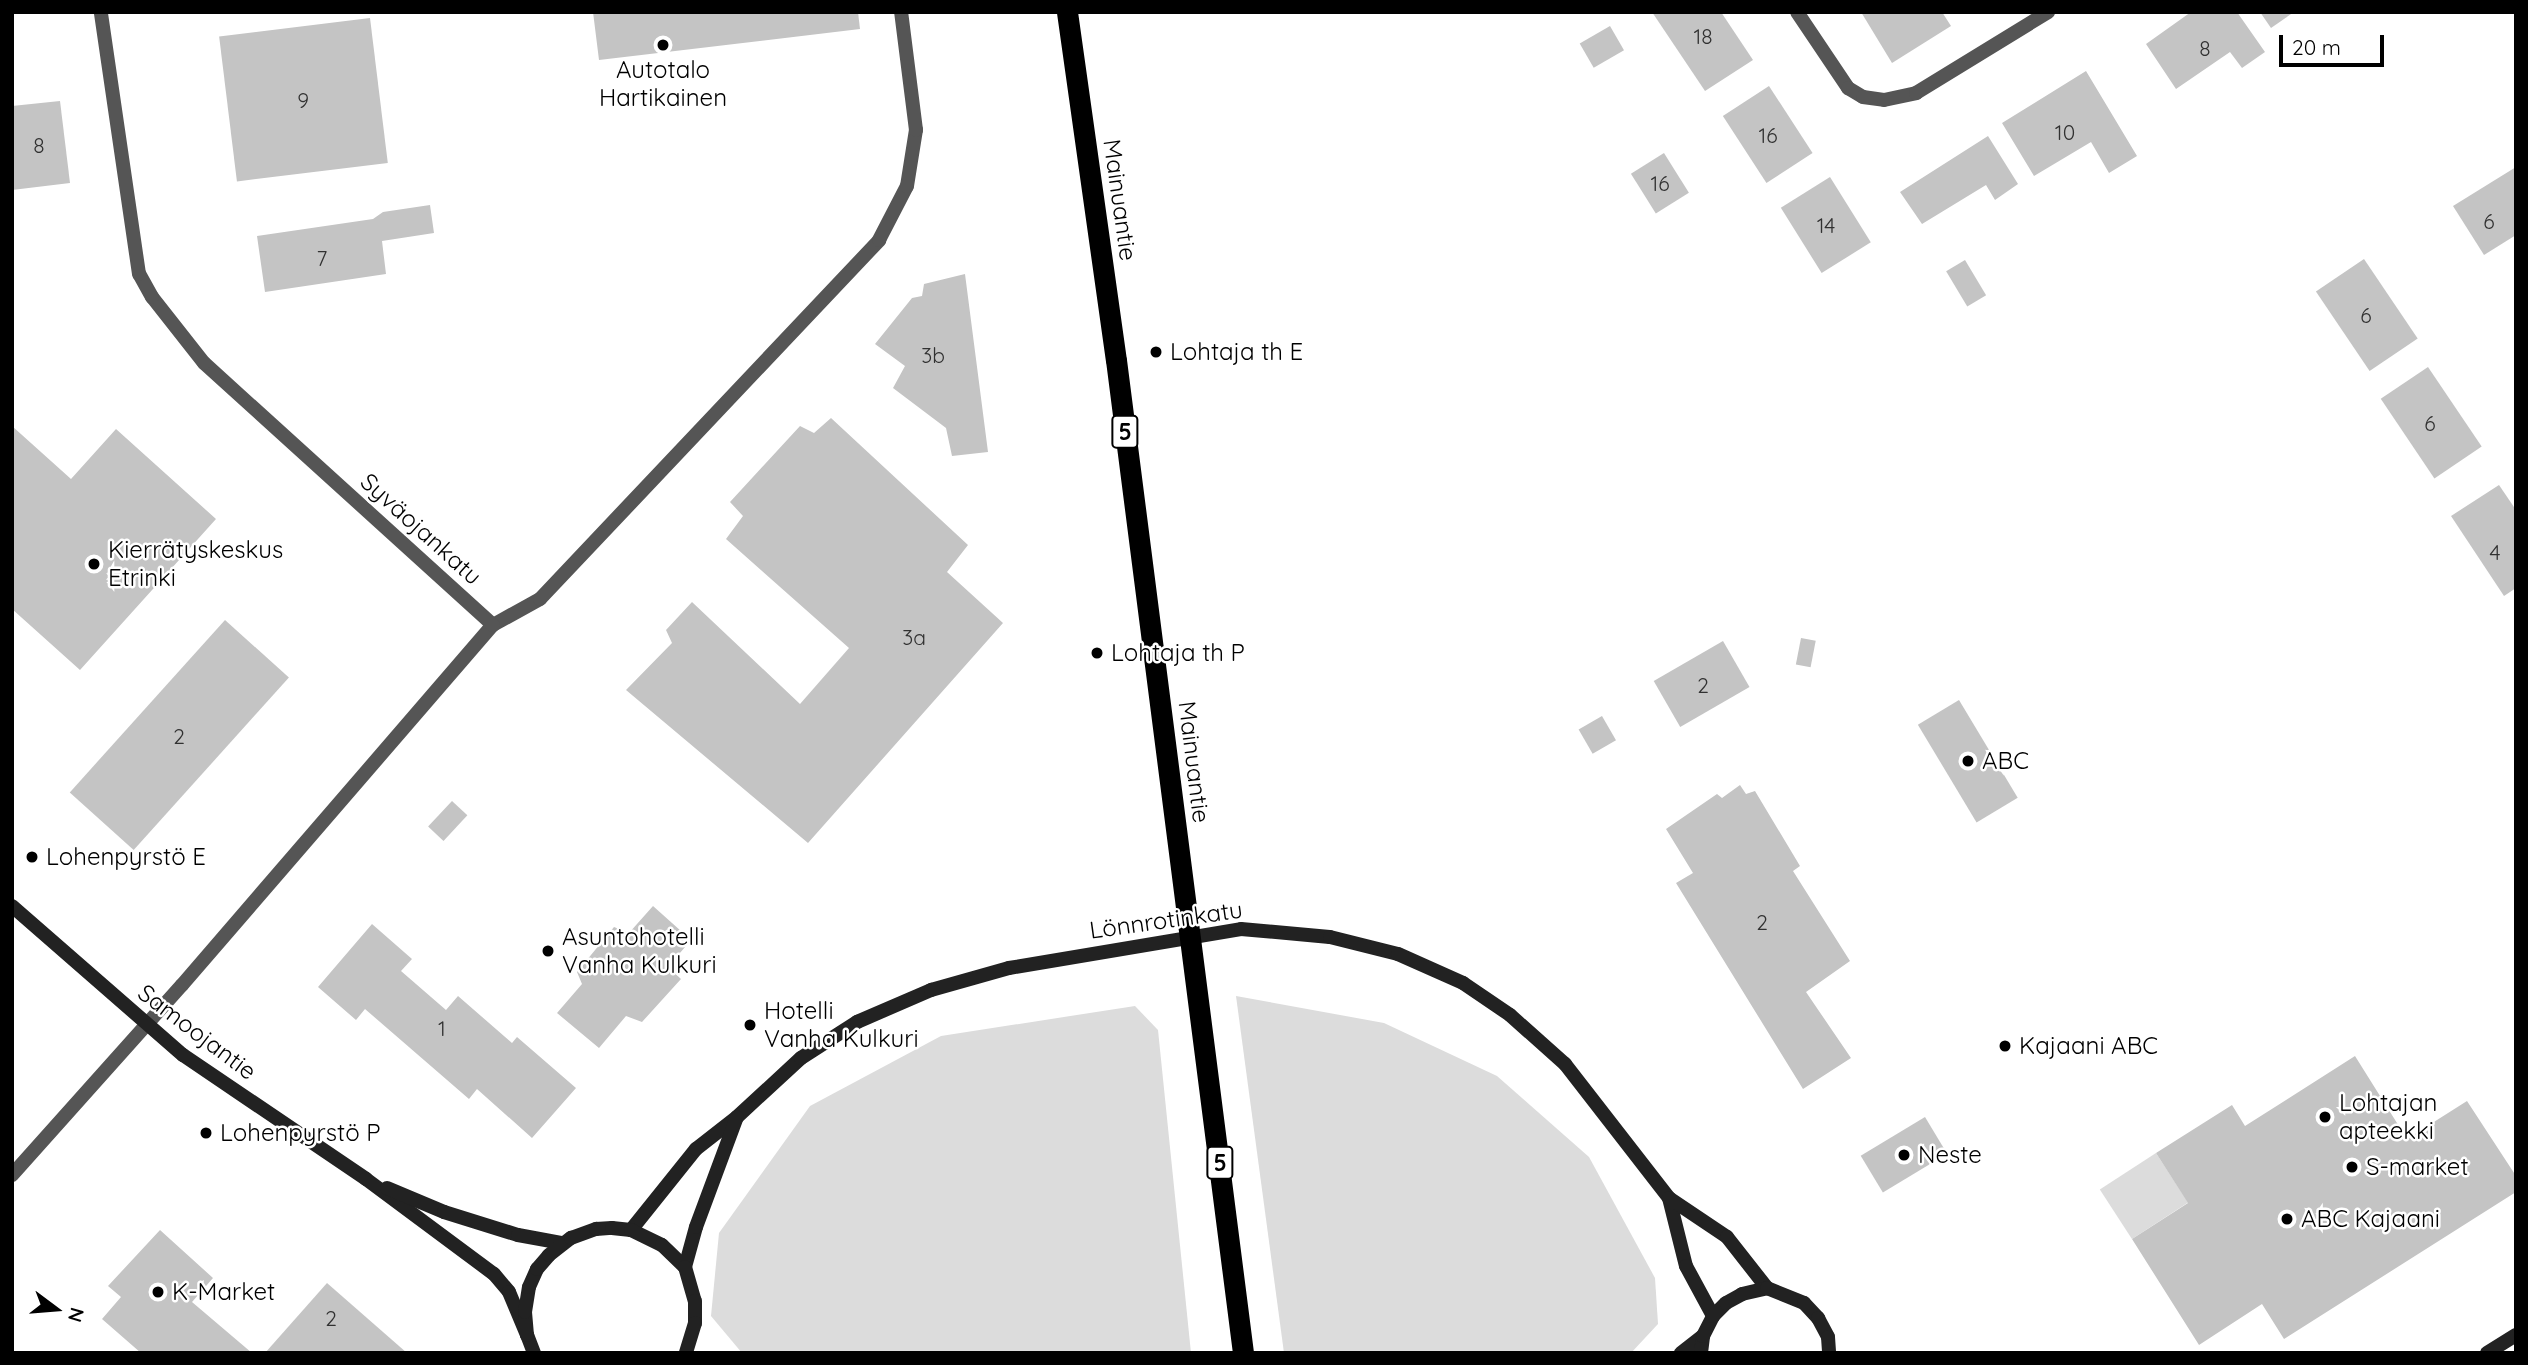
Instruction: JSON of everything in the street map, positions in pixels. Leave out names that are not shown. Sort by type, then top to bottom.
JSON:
[{"type":"highway","name":"Mainuantie","points":[[1067,12],[1201,1015],[1243,1353]]},
{"type":"highway","points":[[1232,1353],[1238,1311]]},
{"type":"street","name":"Syväojankatu","points":[[101,12],[115,127],[139,274],[152,298],[204,363],[493,625]]},
{"type":"street","points":[[12,1175],[493,625],[540,599],[879,240],[907,186],[916,130],[901,12]]},
{"type":"street","points":[[1797,12],[1848,88],[1863,97],[1884,100],[1916,93],[2048,12]]},
{"type":"street","name":"Samoojantie","points":[[12,906],[183,1055],[366,1179],[494,1273],[509,1292],[534,1353]]},
{"type":"street","name":"Lönnrotinkatu","points":[[631,1230],[696,1149],[737,1117],[801,1058],[857,1022],[931,989],[1009,968],[1145,943],[1241,929],[1330,936],[1398,954],[1463,983],[1510,1015],[1565,1063],[1669,1198],[1727,1237],[1767,1288]]},
{"type":"street","name":"Lönnrotinkatu","points":[[685,1267],[696,1227],[737,1117]]},
{"type":"street","name":"Samoojantie","points":[[366,1179],[444,1212],[518,1235],[562,1243]]},
{"type":"street","name":"Lönnrotinkatu","points":[[1669,1198],[1686,1266],[1713,1316]]},
{"type":"street","points":[[527,1335],[525,1312],[529,1287],[537,1269],[562,1243],[596,1229],[631,1230],[662,1245],[685,1267],[695,1301],[692,1350]]},
{"type":"street","points":[[1701,1353],[1703,1336],[1713,1316],[1726,1303],[1742,1294],[1767,1288],[1804,1303],[1818,1318],[1828,1337],[1829,1353]]},
{"type":"street","points":[[2487,1353],[2516,1335]]},
{"type":"street","points":[[1681,1353],[1703,1336]]},
{"type":"shaded area","points":[[1236,996],[1384,1023],[1497,1076],[1589,1157],[1655,1278],[1658,1324],[1631,1353],[1284,1353]]},
{"type":"shaded area","points":[[1135,1006],[1158,1030],[1191,1353],[742,1353],[711,1316],[719,1233],[810,1106],[941,1036]]},
{"type":"shaded area","points":[[2156,1153],[2188,1202],[2132,1239],[2100,1189]]},
{"type":"building","name":"Autotalo Hartikainen","points":[[593,12],[858,12],[860,29],[599,60]]},
{"type":"building","points":[[1652,12],[1721,12],[1753,60],[1705,91]]},
{"type":"building","points":[[1861,12],[1942,12],[1951,26],[1892,63]]},
{"type":"building","points":[[2191,12],[2237,12],[2265,52],[2242,68],[2230,52],[2176,89],[2146,44]]},
{"type":"building","points":[[2260,12],[2294,12],[2271,28]]},
{"type":"building","points":[[370,18],[388,163],[237,181],[219,37]]},
{"type":"building","points":[[1610,26],[1624,50],[1594,68],[1580,44]]},
{"type":"building","points":[[2086,71],[2137,156],[2109,173],[2091,142],[2034,176],[2002,123]]},
{"type":"building","points":[[1769,86],[1813,153],[1766,183],[1723,116]]},
{"type":"building","points":[[60,101],[70,183],[12,190],[12,106]]},
{"type":"building","points":[[1988,136],[2018,184],[1995,200],[1986,185],[1922,224],[1900,192]]},
{"type":"building","points":[[1664,153],[1689,193],[1656,214],[1631,174]]},
{"type":"building","points":[[2516,167],[2516,235],[2484,255],[2453,206]]},
{"type":"building","points":[[1830,177],[1871,242],[1822,273],[1781,208]]},
{"type":"building","points":[[430,205],[434,233],[382,241],[386,274],[265,292],[257,236],[373,219],[383,212]]},
{"type":"building","points":[[2364,259],[2418,339],[2370,371],[2316,291]]},
{"type":"building","points":[[1965,260],[1986,295],[1967,306],[1946,271]]},
{"type":"building","points":[[965,274],[988,452],[952,456],[946,428],[893,388],[905,366],[875,344],[912,298],[922,296],[924,284]]},
{"type":"building","points":[[2428,367],[2482,447],[2434,478],[2381,399]]},
{"type":"building","points":[[831,418],[968,545],[947,572],[1003,623],[808,843],[626,690],[672,643],[666,630],[692,602],[800,704],[849,648],[726,539],[743,516],[730,502],[800,426],[814,433]]},
{"type":"building","name":"Kierrätyskeskus Etrinki","points":[[12,426],[71,479],[116,429],[216,519],[80,670],[12,609]]},
{"type":"building","points":[[2499,485],[2516,510],[2516,588],[2504,596],[2451,516]]},
{"type":"building","points":[[225,620],[289,678],[134,850],[70,792]]},
{"type":"building","points":[[1801,638],[1816,641],[1811,667],[1796,665]]},
{"type":"building","points":[[1723,641],[1750,687],[1680,727],[1654,681]]},
{"type":"building","name":"ABC","points":[[1959,700],[2018,798],[1977,822],[1918,725]]},
{"type":"building","points":[[1602,716],[1616,740],[1593,754],[1579,730]]},
{"type":"building","points":[[1740,785],[1746,794],[1755,791],[1800,866],[1793,871],[1850,961],[1806,992],[1851,1058],[1803,1089],[1676,883],[1693,873],[1666,829],[1717,794],[1722,798]]},
{"type":"building","points":[[452,801],[467,815],[443,841],[428,827]]},
{"type":"building","points":[[653,906],[691,940],[668,967],[681,979],[642,1022],[626,1016],[599,1048],[557,1013],[582,984],[577,972],[614,927],[629,933]]},
{"type":"building","points":[[372,924],[412,959],[401,971],[446,1010],[458,996],[512,1043],[517,1037],[576,1088],[532,1138],[477,1089],[469,1099],[365,1009],[356,1020],[318,987]]},
{"type":"building","points":[[2355,1056],[2407,1139],[2467,1101],[2516,1176],[2516,1192],[2284,1339],[2262,1304],[2199,1345],[2132,1239],[2188,1203],[2156,1153],[2232,1105],[2245,1126]]},
{"type":"building","name":"Neste","points":[[1925,1117],[1947,1154],[1883,1192],[1861,1156]]},
{"type":"building","name":"K-Market","points":[[160,1230],[213,1278],[192,1302],[252,1353],[141,1353],[102,1319],[121,1297],[108,1286]]},
{"type":"building","name":"K-Market","points":[[327,1283],[407,1353],[265,1353]]},
{"type":"place","name":"Autotalo Hartikainen","points":[[663,45]]},
{"type":"place","name":"Lohtaja th E","points":[[1156,352]]},
{"type":"place","name":"Kierrätyskeskus Etrinki","points":[[94,564]]},
{"type":"place","name":"Lohtaja th P","points":[[1097,653]]},
{"type":"place","name":"ABC","points":[[1968,761]]},
{"type":"place","name":"Lohenpyrstö E","points":[[32,857]]},
{"type":"place","name":"Asuntohotelli Vanha Kulkuri","points":[[548,951]]},
{"type":"place","name":"Hotelli Vanha Kulkuri","points":[[750,1025]]},
{"type":"place","name":"Kajaani ABC","points":[[2005,1046]]},
{"type":"place","name":"Lohtajan apteekki","points":[[2325,1117]]},
{"type":"place","name":"Lohenpyrstö P","points":[[206,1133]]},
{"type":"place","name":"Neste","points":[[1904,1155]]},
{"type":"place","name":"S-market","points":[[2352,1167]]},
{"type":"place","name":"ABC Kajaani","points":[[2287,1219]]},
{"type":"place","name":"K-Market","points":[[158,1292]]}]
